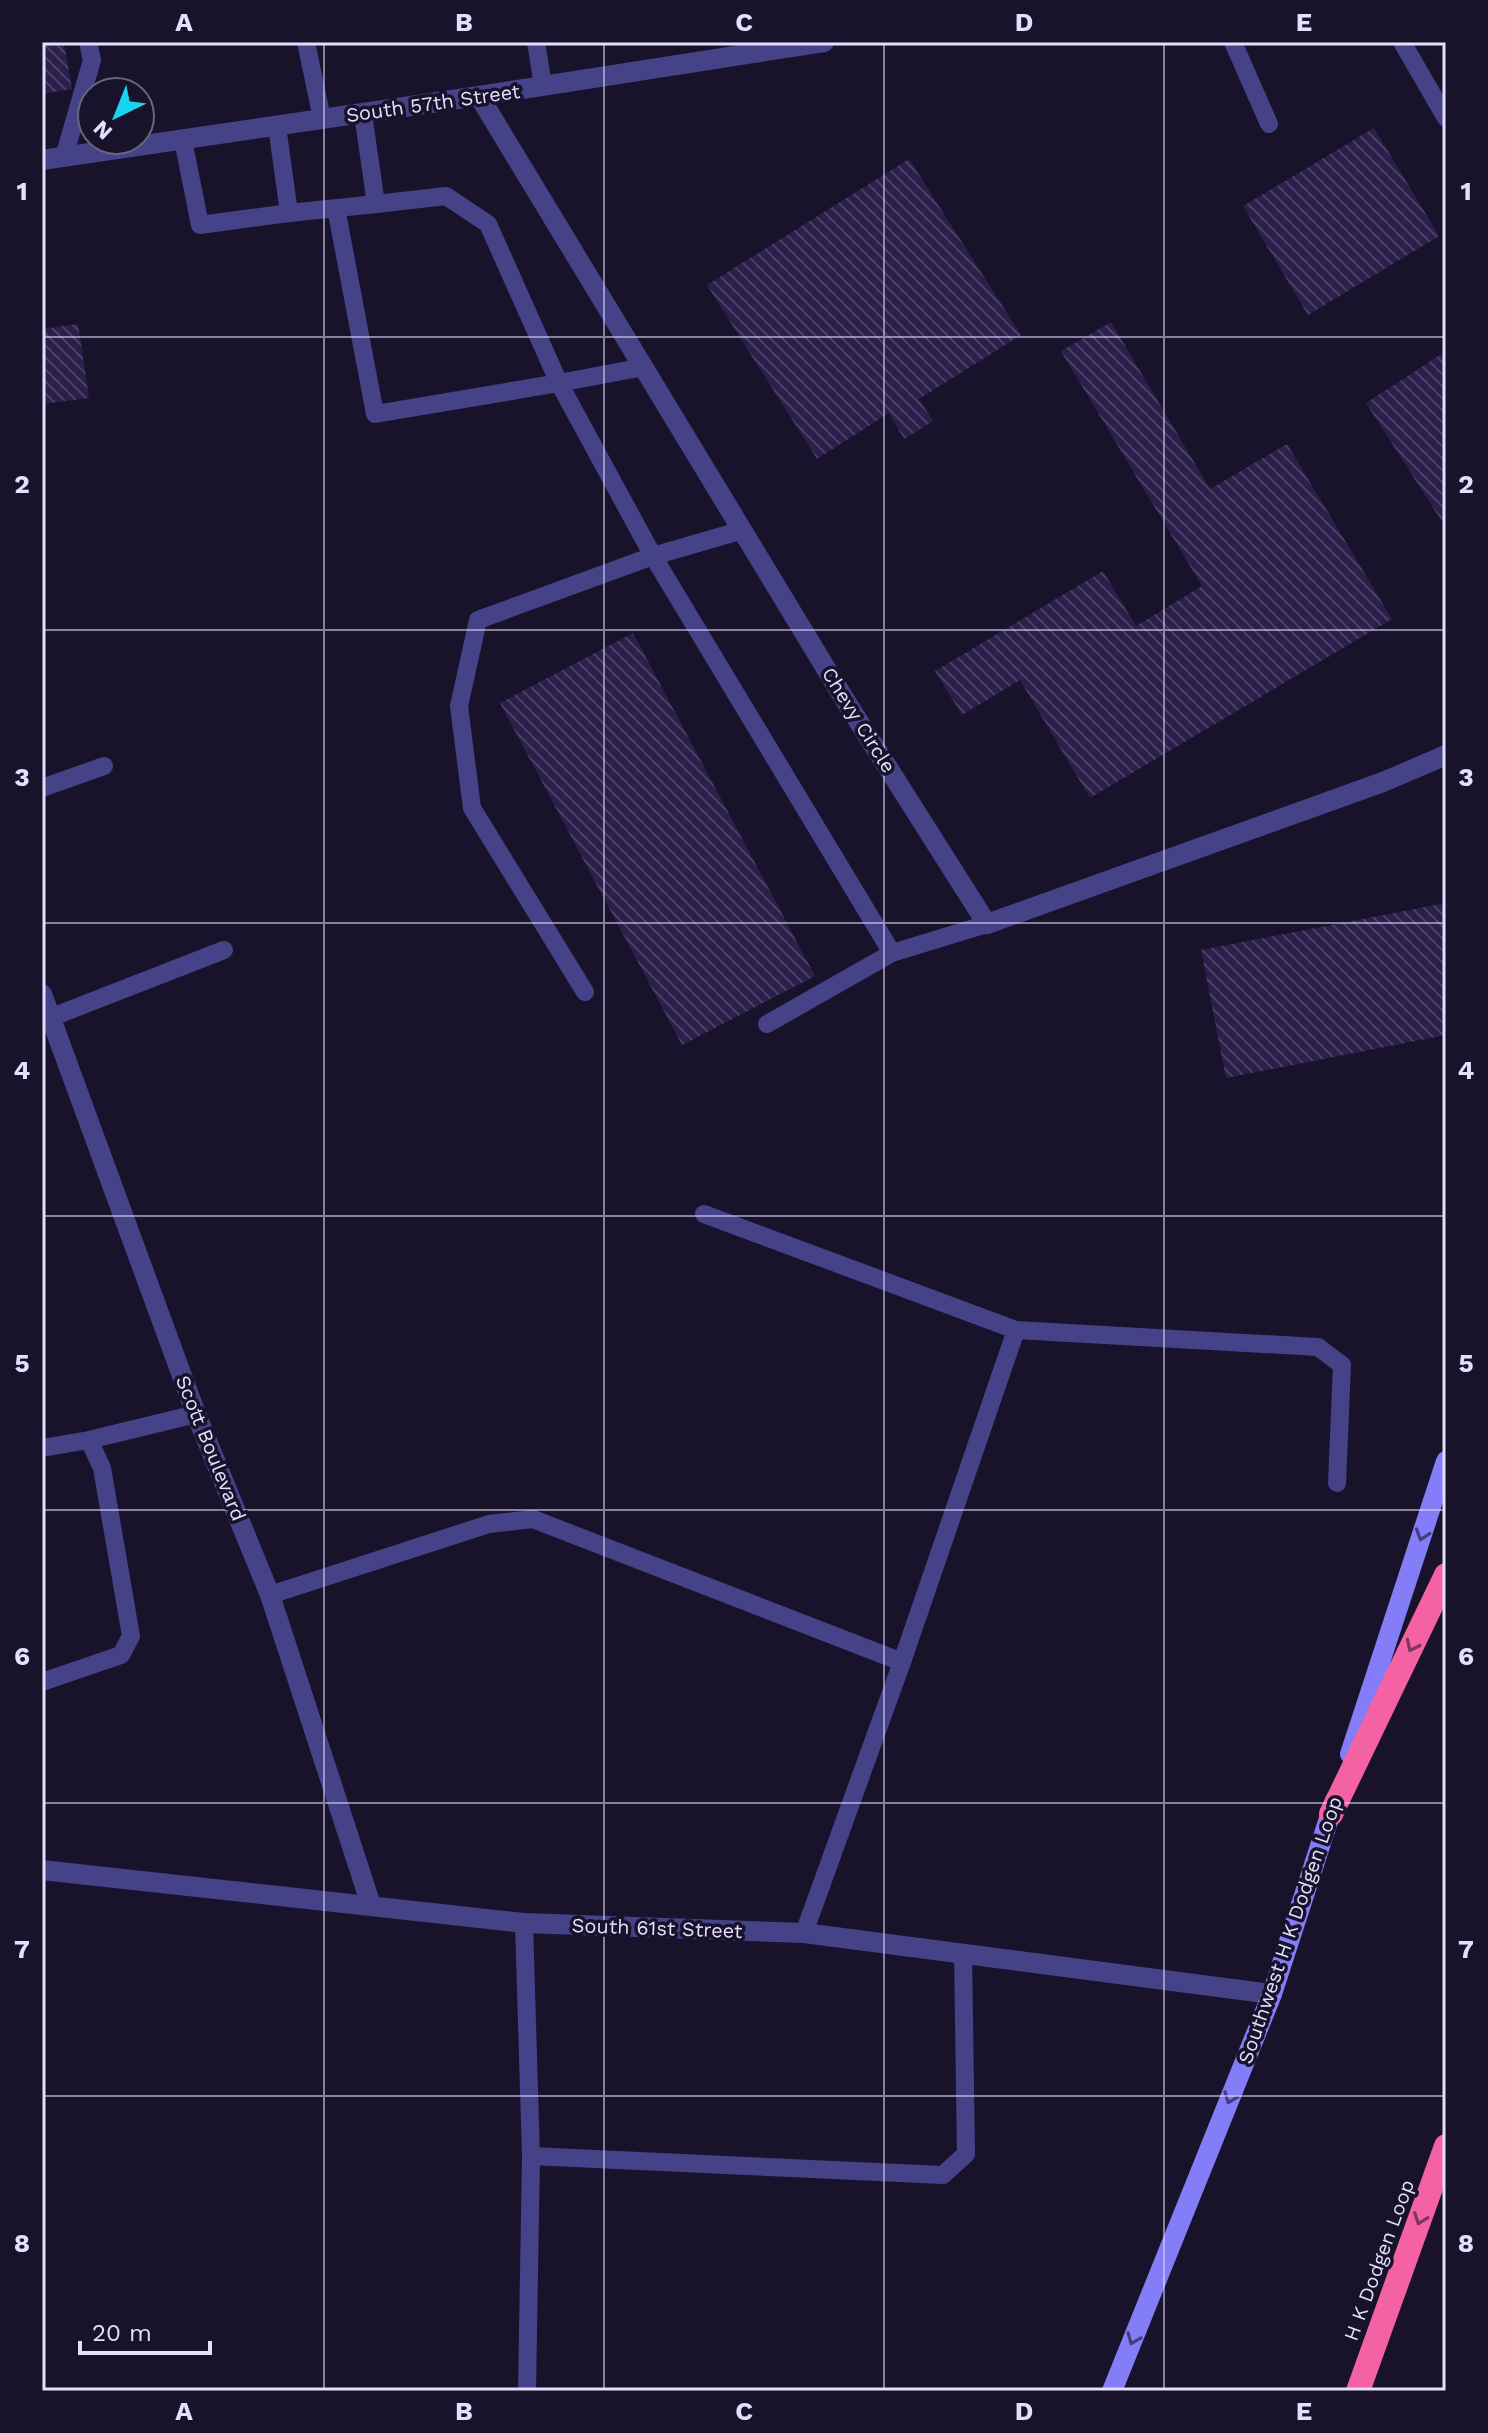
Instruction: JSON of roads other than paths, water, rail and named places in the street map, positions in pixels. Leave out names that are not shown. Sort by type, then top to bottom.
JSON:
[{"type":"highway","points":[[1331,1814],[1446,1575]]},
{"type":"highway","name":"H K Dodgen Loop","points":[[1358,2391],[1446,2146]]},
{"type":"main road","name":"Southwest H K Dodgen Loop","points":[[1112,2391],[1272,1994],[1446,1461]]},
{"type":"street","name":"South 57th Street","points":[[42,160],[363,114],[824,42]]},
{"type":"street","name":"Chevy Circle","points":[[479,96],[845,700],[987,924]]},
{"type":"street","points":[[987,924],[1383,782],[1446,755]]},
{"type":"street","name":"Scott Boulevard","points":[[42,994],[46,1020],[196,1414],[270,1595],[371,1905]]},
{"type":"street","name":"South 61st Street","points":[[42,1870],[524,1923],[804,1933],[1272,1994]]},
{"type":"lane","points":[[64,157],[92,60],[88,42]]},
{"type":"lane","points":[[306,42],[322,119]]},
{"type":"lane","points":[[536,42],[543,86]]},
{"type":"lane","points":[[1233,42],[1269,124]]},
{"type":"lane","points":[[1402,42],[1446,118]]},
{"type":"lane","points":[[363,114],[376,204]]},
{"type":"lane","points":[[277,126],[289,213]]},
{"type":"lane","points":[[183,140],[200,225],[446,196],[488,224],[559,383],[653,556],[892,953]]},
{"type":"lane","points":[[336,208],[375,414],[644,367]]},
{"type":"lane","points":[[585,992],[472,808],[459,706],[478,620],[653,556],[743,530]]},
{"type":"lane","points":[[42,788],[104,766]]},
{"type":"lane","points":[[767,1024],[892,953],[987,924]]},
{"type":"lane","points":[[46,1020],[224,950]]},
{"type":"lane","points":[[704,1214],[1016,1330],[1318,1347],[1342,1365],[1337,1483]]},
{"type":"lane","points":[[804,1933],[902,1662],[1016,1330]]},
{"type":"lane","points":[[42,1448],[196,1414]]},
{"type":"lane","points":[[42,1682],[121,1655],[131,1636],[102,1468],[89,1440]]},
{"type":"lane","points":[[270,1595],[489,1524],[533,1519],[902,1662]]},
{"type":"lane","points":[[524,1923],[531,2156],[527,2391]]},
{"type":"lane","points":[[531,2156],[943,2175],[966,2154],[963,1953]]}]
